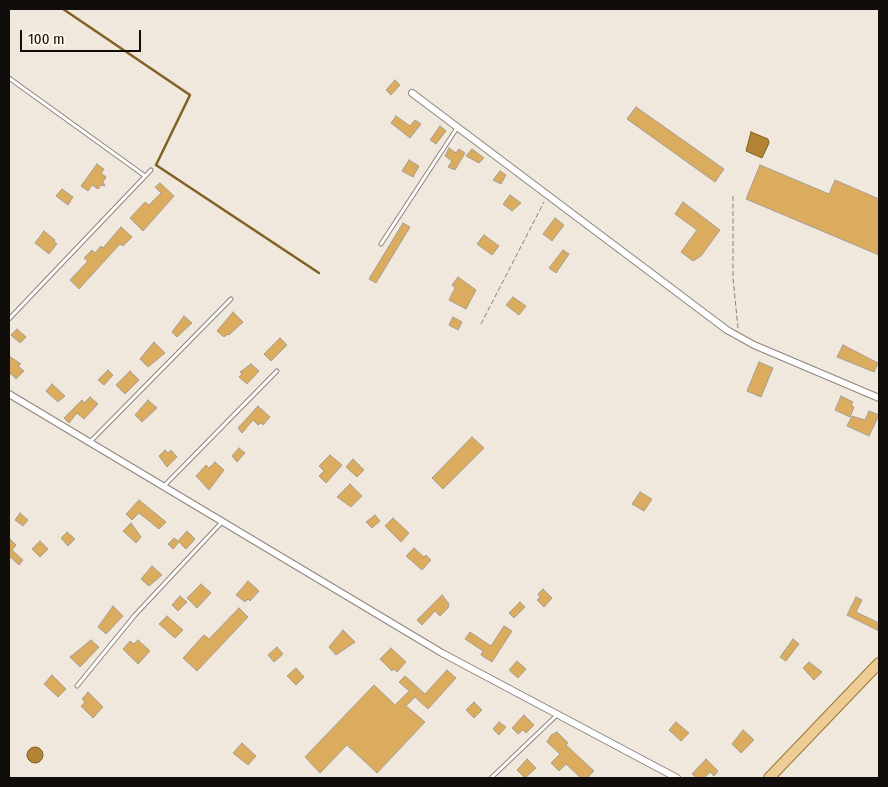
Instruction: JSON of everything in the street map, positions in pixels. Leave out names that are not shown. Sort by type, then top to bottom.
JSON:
[{"type":"main road","points":[[769,778],[879,663]]},
{"type":"street","points":[[412,93],[710,319],[741,339],[879,398]]},
{"type":"street","points":[[9,394],[442,653],[677,778]]},
{"type":"lane","points":[[9,78],[145,176]]},
{"type":"lane","points":[[381,244],[457,128]]},
{"type":"lane","points":[[9,319],[151,170]]},
{"type":"lane","points":[[89,442],[231,299]]},
{"type":"lane","points":[[164,486],[277,371]]},
{"type":"lane","points":[[77,686],[135,615],[223,521]]},
{"type":"lane","points":[[491,778],[558,714]]},
{"type":"path","points":[[481,324],[547,196]]},
{"type":"path","points":[[733,196],[734,288],[741,339]]},
{"type":"shaded area","points":[[751,132],[768,139],[769,143],[762,158],[746,151]]},
{"type":"shaded area","points":[[32,747],[38,747],[43,752],[41,761],[32,763],[27,758],[27,752]]},
{"type":"building","points":[[395,80],[400,85],[391,95],[386,90]]},
{"type":"building","points":[[636,107],[724,169],[715,182],[627,119]]},
{"type":"building","points":[[396,116],[410,126],[415,120],[421,124],[410,138],[391,123]]},
{"type":"building","points":[[440,126],[446,131],[436,144],[430,140]]},
{"type":"building","points":[[449,148],[456,153],[459,149],[465,153],[455,170],[448,167],[452,161],[445,156]]},
{"type":"building","points":[[472,149],[484,158],[479,163],[466,156]]},
{"type":"building","points":[[409,160],[419,166],[413,177],[402,171]]},
{"type":"building","points":[[97,164],[104,169],[101,173],[106,177],[103,182],[105,186],[101,185],[98,189],[92,185],[88,191],[81,186]]},
{"type":"building","points":[[760,165],[829,194],[835,180],[879,199],[879,255],[746,199]]},
{"type":"building","points":[[500,171],[506,175],[501,184],[493,180]]},
{"type":"building","points":[[160,183],[174,196],[143,231],[130,218],[145,202],[149,205],[161,193],[155,187]]},
{"type":"building","points":[[62,189],[73,197],[68,205],[56,196]]},
{"type":"building","points":[[510,195],[521,203],[512,211],[503,204]]},
{"type":"building","points":[[683,202],[720,230],[701,256],[693,261],[681,252],[697,230],[675,214]]},
{"type":"building","points":[[555,218],[564,225],[552,241],[543,234]]},
{"type":"building","points":[[403,223],[410,227],[376,283],[369,279]]},
{"type":"building","points":[[121,227],[132,237],[123,246],[120,244],[79,289],[70,280],[88,261],[84,258],[92,250],[95,253],[101,246],[103,248]]},
{"type":"building","points":[[44,231],[57,244],[49,254],[35,243]]},
{"type":"building","points":[[484,235],[499,246],[492,255],[477,244]]},
{"type":"building","points":[[563,250],[569,254],[556,273],[549,268]]},
{"type":"building","points":[[458,277],[476,290],[466,309],[449,300],[455,288],[452,285]]},
{"type":"building","points":[[513,297],[526,306],[519,315],[506,305]]},
{"type":"building","points":[[233,312],[243,322],[229,335],[224,337],[217,331]]},
{"type":"building","points":[[184,316],[192,323],[177,337],[172,332]]},
{"type":"building","points":[[453,317],[462,322],[458,330],[449,325]]},
{"type":"building","points":[[17,329],[26,337],[20,343],[11,335]]},
{"type":"building","points":[[280,338],[287,345],[271,361],[264,354]]},
{"type":"building","points":[[154,342],[165,353],[148,367],[140,359]]},
{"type":"building","points":[[843,345],[878,363],[874,372],[837,357]]},
{"type":"building","points":[[9,356],[21,364],[18,366],[24,371],[16,379],[9,372]]},
{"type":"building","points":[[759,362],[773,368],[761,397],[747,391]]},
{"type":"building","points":[[251,364],[259,371],[247,384],[239,377],[242,374],[240,372]]},
{"type":"building","points":[[108,370],[113,375],[104,385],[98,380]]},
{"type":"building","points":[[130,371],[139,380],[125,394],[116,385]]},
{"type":"building","points":[[52,384],[65,396],[58,402],[46,391]]},
{"type":"building","points":[[841,396],[853,402],[851,405],[854,407],[850,417],[835,410]]},
{"type":"building","points":[[90,397],[98,404],[84,419],[77,413],[69,423],[64,418],[82,400],[84,403]]},
{"type":"building","points":[[148,400],[157,408],[142,422],[135,415]]},
{"type":"building","points":[[258,406],[270,417],[263,425],[261,423],[258,425],[253,420],[242,433],[238,428]]},
{"type":"building","points":[[869,411],[879,415],[869,436],[847,426],[852,416],[865,420]]},
{"type":"building","points":[[472,437],[484,448],[443,489],[432,478]]},
{"type":"building","points":[[239,448],[245,453],[237,462],[232,456]]},
{"type":"building","points":[[165,450],[168,453],[171,450],[177,457],[167,467],[159,456]]},
{"type":"building","points":[[330,455],[342,465],[326,483],[319,476],[324,471],[319,466]]},
{"type":"building","points":[[353,459],[364,470],[357,477],[346,467]]},
{"type":"building","points":[[215,462],[224,470],[209,490],[196,476],[206,465],[209,468]]},
{"type":"building","points":[[350,484],[362,496],[351,507],[337,497]]},
{"type":"building","points":[[640,492],[652,499],[644,511],[632,504]]},
{"type":"building","points":[[139,500],[166,522],[159,529],[139,513],[132,520],[126,514]]},
{"type":"building","points":[[20,513],[28,520],[23,526],[15,520]]},
{"type":"building","points":[[375,515],[380,521],[372,528],[366,522]]},
{"type":"building","points":[[393,518],[409,533],[401,542],[385,526]]},
{"type":"building","points":[[131,523],[141,537],[136,543],[123,531]]},
{"type":"building","points":[[187,531],[195,539],[186,549],[179,542],[173,549],[168,544],[174,538],[178,541]]},
{"type":"building","points":[[67,532],[75,539],[68,546],[61,538]]},
{"type":"building","points":[[9,538],[16,545],[12,550],[23,560],[19,565],[9,556]]},
{"type":"building","points":[[40,541],[48,549],[40,557],[32,549]]},
{"type":"building","points":[[414,548],[424,557],[426,555],[431,560],[422,570],[406,556]]},
{"type":"building","points":[[152,566],[162,575],[149,586],[141,579]]},
{"type":"building","points":[[248,581],[259,591],[250,601],[248,599],[245,602],[236,595]]},
{"type":"building","points":[[201,584],[211,593],[197,608],[187,598]]},
{"type":"building","points":[[543,589],[552,598],[544,607],[537,600],[540,597],[538,594]]},
{"type":"building","points":[[442,595],[449,604],[448,608],[440,616],[435,611],[422,625],[417,620]]},
{"type":"building","points":[[180,596],[187,602],[178,611],[172,605]]},
{"type":"building","points":[[856,597],[862,600],[856,612],[879,623],[879,631],[847,615]]},
{"type":"building","points":[[520,602],[525,607],[514,618],[509,613]]},
{"type":"building","points":[[113,606],[123,616],[106,634],[98,627]]},
{"type":"building","points":[[239,608],[248,617],[197,671],[183,658],[204,635],[209,639]]},
{"type":"building","points":[[167,616],[183,630],[175,638],[159,624]]},
{"type":"building","points":[[504,626],[512,631],[492,662],[481,655],[483,651],[465,639],[470,632],[491,646]]},
{"type":"building","points":[[343,630],[355,642],[336,655],[329,647]]},
{"type":"building","points":[[793,639],[799,644],[786,661],[780,657]]},
{"type":"building","points":[[91,640],[99,647],[80,667],[70,657]]},
{"type":"building","points":[[138,640],[150,651],[138,664],[123,649],[130,641],[134,644]]},
{"type":"building","points":[[277,647],[283,654],[274,662],[268,655]]},
{"type":"building","points":[[391,648],[406,662],[397,672],[394,669],[392,671],[380,659]]},
{"type":"building","points":[[517,661],[526,669],[518,678],[509,670]]},
{"type":"building","points":[[809,662],[822,672],[814,680],[803,668]]},
{"type":"building","points":[[296,668],[304,677],[296,685],[287,676]]},
{"type":"building","points":[[447,670],[456,678],[428,709],[415,697],[406,706],[425,722],[377,773],[347,745],[320,773],[305,757],[374,685],[395,705],[409,691],[399,682],[405,676],[425,694]]},
{"type":"building","points":[[52,675],[66,689],[58,697],[44,684]]},
{"type":"building","points":[[88,692],[103,707],[93,718],[81,706],[85,702],[82,699]]},
{"type":"building","points":[[474,702],[482,710],[474,718],[466,710]]},
{"type":"building","points":[[524,715],[534,725],[526,733],[523,730],[518,734],[512,728]]},
{"type":"building","points":[[499,722],[506,727],[499,735],[493,729]]},
{"type":"building","points":[[676,722],[689,733],[681,741],[669,730]]},
{"type":"building","points":[[743,730],[754,740],[741,753],[732,744]]},
{"type":"building","points":[[557,732],[568,743],[566,745],[594,771],[587,778],[581,778],[566,764],[559,771],[551,763],[560,754],[547,742],[551,735]]},
{"type":"building","points":[[242,743],[256,756],[248,765],[233,753]]},
{"type":"building","points":[[527,759],[536,768],[525,778],[517,770]]},
{"type":"building","points":[[706,759],[718,771],[714,776],[710,772],[704,778],[697,778],[692,774]]},
{"type":"waterway","points":[[63,9],[190,95],[156,165],[319,273]]}]
